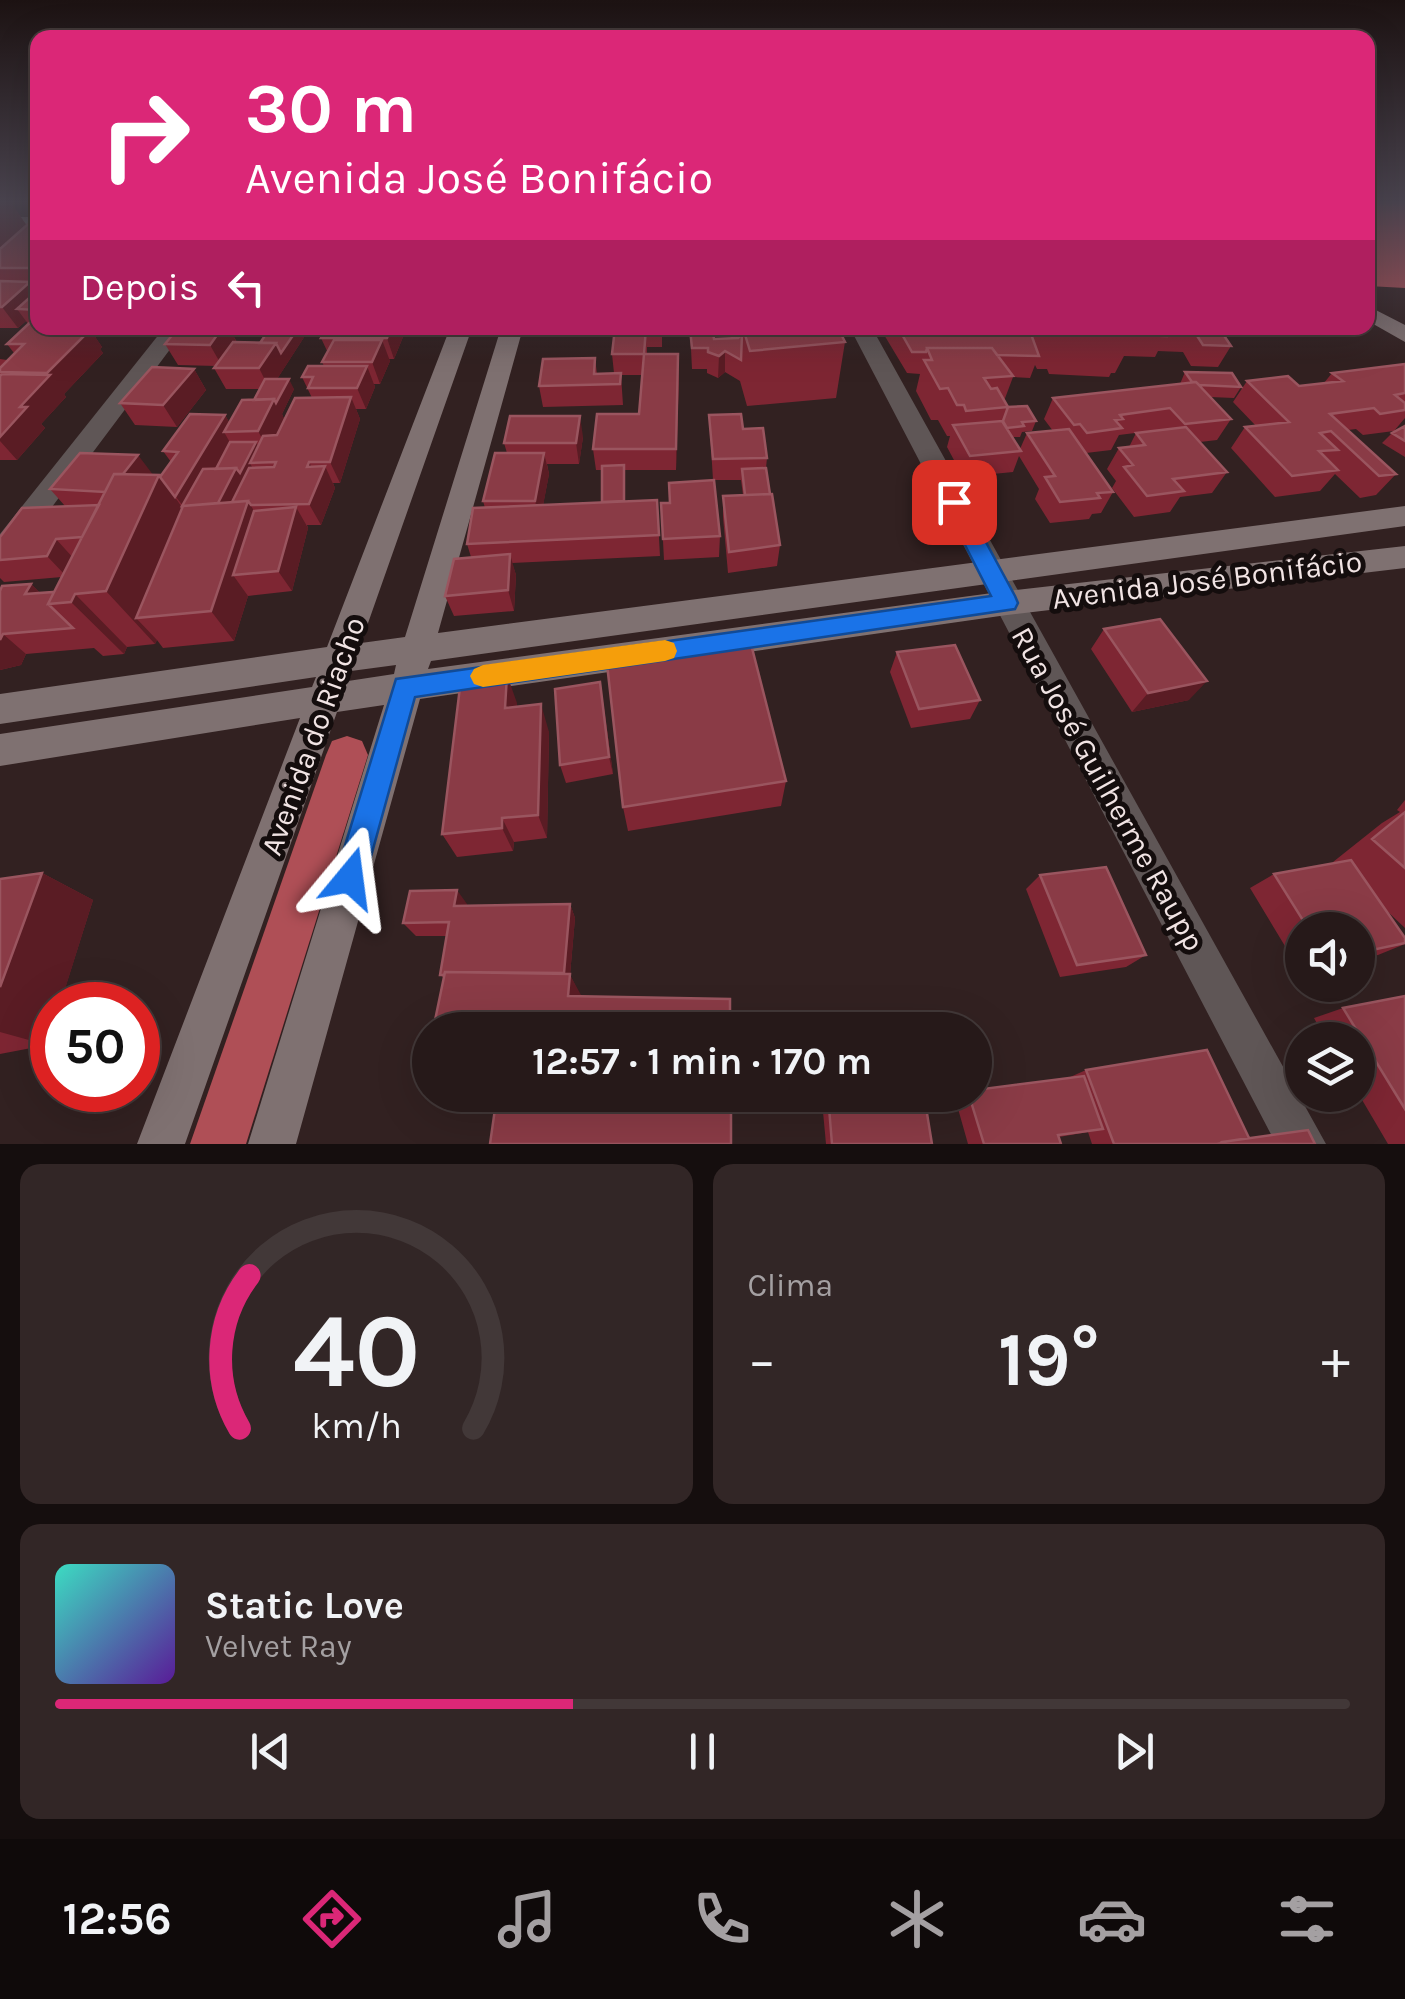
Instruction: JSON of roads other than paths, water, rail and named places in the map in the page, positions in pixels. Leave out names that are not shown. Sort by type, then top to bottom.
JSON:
[{"type":"street","points":[[1375,316],[1405,334]]},
{"type":"street","points":[[0,555],[171,335]]},
{"type":"street","name":"Avenida do Riacho","points":[[161,1144],[458,335]]},
{"type":"street","points":[[272,1144],[510,335]]},
{"type":"street","name":"Rua José Guilherme Raupp","points":[[865,335],[1302,1144]]},
{"type":"street","name":"Avenida José Bonifácio","points":[[17,747],[326,700],[410,668],[999,587],[1405,516]]},
{"type":"street","name":"Avenida José Bonifácio","points":[[999,587],[1405,557]]},
{"type":"street","name":"Avenida José Bonifácio","points":[[0,709],[342,658],[410,668]]},
{"type":"street","points":[[17,747],[55,701]]},
{"type":"waterway","points":[[218,1144],[347,755]]}]
